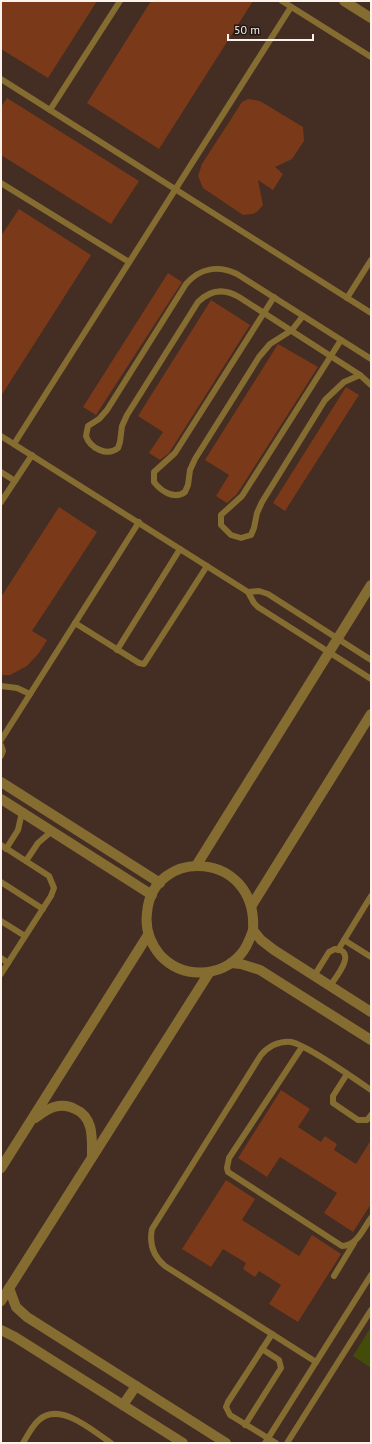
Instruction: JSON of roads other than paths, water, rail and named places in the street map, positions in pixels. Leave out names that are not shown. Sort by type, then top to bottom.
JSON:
[{"type":"street","points":[[344,1],[371,18]]},
{"type":"street","points":[[196,866],[371,585]]},
{"type":"street","points":[[252,904],[371,714]]},
{"type":"street","points":[[1,782],[160,883]]},
{"type":"street","points":[[1,799],[152,895]]},
{"type":"street","points":[[196,866],[214,867],[231,875],[244,888],[252,904],[253,930],[249,942],[241,954],[232,963],[209,973],[193,973],[178,969],[165,960],[155,949],[148,935],[146,914],[152,895],[160,883],[170,874],[182,868],[196,866]]},
{"type":"street","points":[[253,930],[267,946],[371,1012]]},
{"type":"street","points":[[1,1168],[148,935]]},
{"type":"street","points":[[232,963],[241,964],[260,970],[371,1040]]},
{"type":"street","points":[[1,1301],[209,973]]},
{"type":"street","points":[[32,1119],[53,1107],[62,1105],[78,1110],[85,1116],[89,1123],[92,1156]]},
{"type":"street","points":[[9,1288],[16,1307],[27,1317],[226,1443]]},
{"type":"street","points":[[1,1330],[15,1337],[183,1443]]},
{"type":"street","points":[[123,1405],[136,1386]]},
{"type":"lane","points":[[50,110],[120,1]]},
{"type":"lane","points":[[282,1],[371,57]]},
{"type":"lane","points":[[14,444],[291,7]]},
{"type":"lane","points":[[1,78],[371,313]]},
{"type":"lane","points":[[2,185],[129,262]]},
{"type":"lane","points":[[347,298],[371,260]]},
{"type":"lane","points":[[371,359],[230,270],[209,269],[196,274],[186,284],[107,410],[99,419],[88,426],[86,436],[89,442],[97,449],[108,452],[118,448],[122,426],[127,415],[194,307],[202,297],[214,291],[227,291],[234,293],[360,375],[371,384]]},
{"type":"lane","points":[[274,297],[175,453],[154,472],[154,482],[164,492],[175,495],[184,492],[188,485],[190,470],[195,459],[259,357],[270,344],[292,330],[303,316]]},
{"type":"lane","points":[[341,340],[242,496],[221,515],[221,525],[231,535],[241,538],[251,535],[254,528],[256,513],[262,502],[325,400],[341,385],[360,375]]},
{"type":"lane","points":[[1,436],[248,592],[254,604],[258,607],[371,679]]},
{"type":"lane","points":[[1,502],[32,455]]},
{"type":"lane","points":[[1,472],[15,481]]},
{"type":"lane","points":[[1,740],[138,522]]},
{"type":"lane","points":[[117,650],[180,549]]},
{"type":"lane","points":[[75,623],[117,650],[139,663],[144,664],[207,566]]},
{"type":"lane","points":[[248,592],[259,591],[268,594],[371,660]]},
{"type":"lane","points":[[1,686],[17,688],[30,694]]},
{"type":"lane","points":[[1,725],[8,729]]},
{"type":"lane","points":[[1,745],[3,751],[1,756]]},
{"type":"lane","points":[[1,974],[53,892],[53,884],[49,876],[4,847],[18,830],[22,812]]},
{"type":"lane","points":[[26,861],[38,843],[52,831]]},
{"type":"lane","points":[[1,882],[42,909]]},
{"type":"lane","points":[[338,950],[368,907],[371,896]]},
{"type":"lane","points":[[1,921],[25,936]]},
{"type":"lane","points":[[344,940],[371,957]]},
{"type":"lane","points":[[314,976],[329,952],[338,950],[344,953],[346,959],[330,986]]},
{"type":"lane","points":[[1,958],[8,963]]},
{"type":"lane","points":[[316,1362],[165,1266],[155,1256],[152,1249],[151,1236],[155,1222],[261,1055],[269,1047],[280,1043],[291,1042],[302,1046],[371,1090]]},
{"type":"lane","points":[[302,1046],[229,1158],[227,1168],[232,1176],[337,1244],[346,1246],[356,1240]]},
{"type":"lane","points":[[347,1074],[333,1096],[333,1103],[360,1121],[367,1120],[371,1115]]},
{"type":"lane","points":[[334,1276],[371,1218]]},
{"type":"lane","points":[[266,1441],[371,1276]]},
{"type":"lane","points":[[287,1443],[371,1310]]},
{"type":"lane","points":[[272,1334],[227,1404],[227,1410],[230,1415],[266,1441],[276,1443]]},
{"type":"lane","points":[[245,1425],[281,1368],[279,1360],[262,1349]]},
{"type":"lane","points":[[23,1443],[40,1419],[54,1413],[69,1416],[111,1443]]}]
